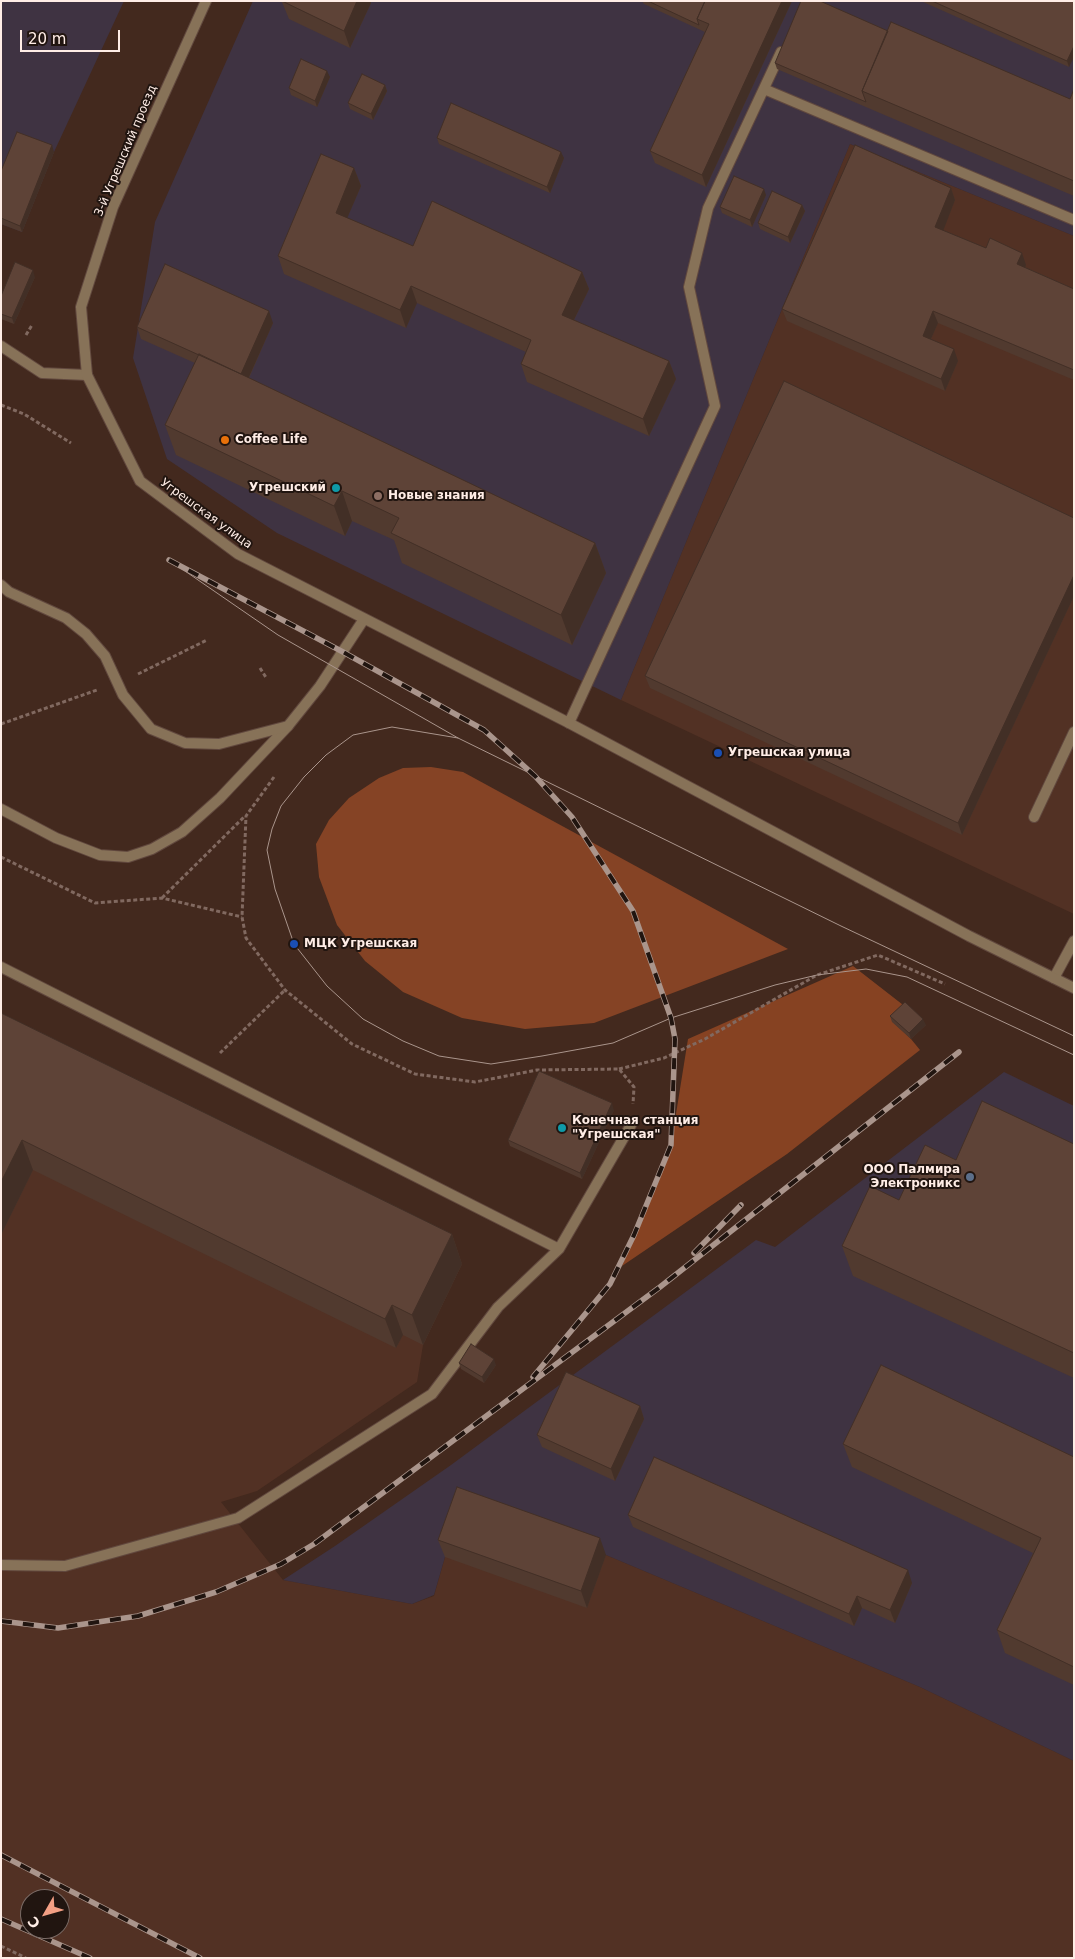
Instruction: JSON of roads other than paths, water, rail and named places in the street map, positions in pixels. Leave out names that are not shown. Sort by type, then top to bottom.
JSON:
[{"type":"street","name":"3-й Угрешский проезд","points":[[87,376],[81,307],[113,207],[206,1]]},
{"type":"street","points":[[569,723],[715,406],[689,286],[708,208],[784,45]]},
{"type":"street","points":[[764,89],[1074,220]]},
{"type":"street","points":[[1,346],[42,372],[87,376]]},
{"type":"street","name":"Угрешская улица","points":[[87,376],[140,482],[238,554],[569,723],[953,928],[1074,988]]},
{"type":"street","points":[[4,591],[66,618],[86,634],[105,656],[123,695],[152,729],[185,743],[219,744],[288,726]]},
{"type":"street","points":[[1,809],[56,838],[100,855],[128,857],[152,849],[182,832],[220,798],[288,726],[320,686],[364,620]]},
{"type":"street","points":[[1034,817],[1074,732]]},
{"type":"street","points":[[1054,978],[1074,941]]},
{"type":"street","points":[[1,967],[559,1249]]},
{"type":"street","points":[[1,1565],[65,1566],[238,1518],[432,1394],[498,1307],[559,1249],[631,1125]]},
{"type":"tram line","points":[[169,560],[278,635],[458,738],[841,926],[1074,1036]]},
{"type":"tram line","points":[[458,738],[392,727],[353,735],[326,755],[304,777],[281,806],[272,829],[267,850],[275,889],[294,944],[327,986],[363,1019],[403,1041],[439,1056],[491,1064],[613,1043],[671,1018],[775,985],[817,975],[866,969],[907,977],[1074,1055]]},
{"type":"railway","points":[[169,560],[343,652],[484,730],[535,776],[572,817],[633,911],[671,1018],[675,1039],[671,1145],[634,1235],[610,1284],[533,1377]]},
{"type":"railway","points":[[1,1621],[58,1628],[138,1616],[216,1592],[281,1564],[314,1544],[660,1287],[959,1052]]},
{"type":"railway","points":[[694,1253],[741,1205]]},
{"type":"railway","points":[[1,1855],[200,1958]]},
{"type":"railway","points":[[1,1919],[90,1958]]},
{"type":"place","name":"Coffee Life","points":[[225,440]]},
{"type":"place","name":"Угрешский","points":[[336,488]]},
{"type":"place","name":"Новые знания","points":[[378,496]]},
{"type":"place","name":"Угрешская улица","points":[[718,753]]},
{"type":"place","name":"МЦК Угрешская","points":[[294,944]]},
{"type":"place","name":"Конечная станция \"Угрешская\"","points":[[562,1128]]},
{"type":"place","name":"ООО Палмира Электроникс","points":[[970,1177]]}]
